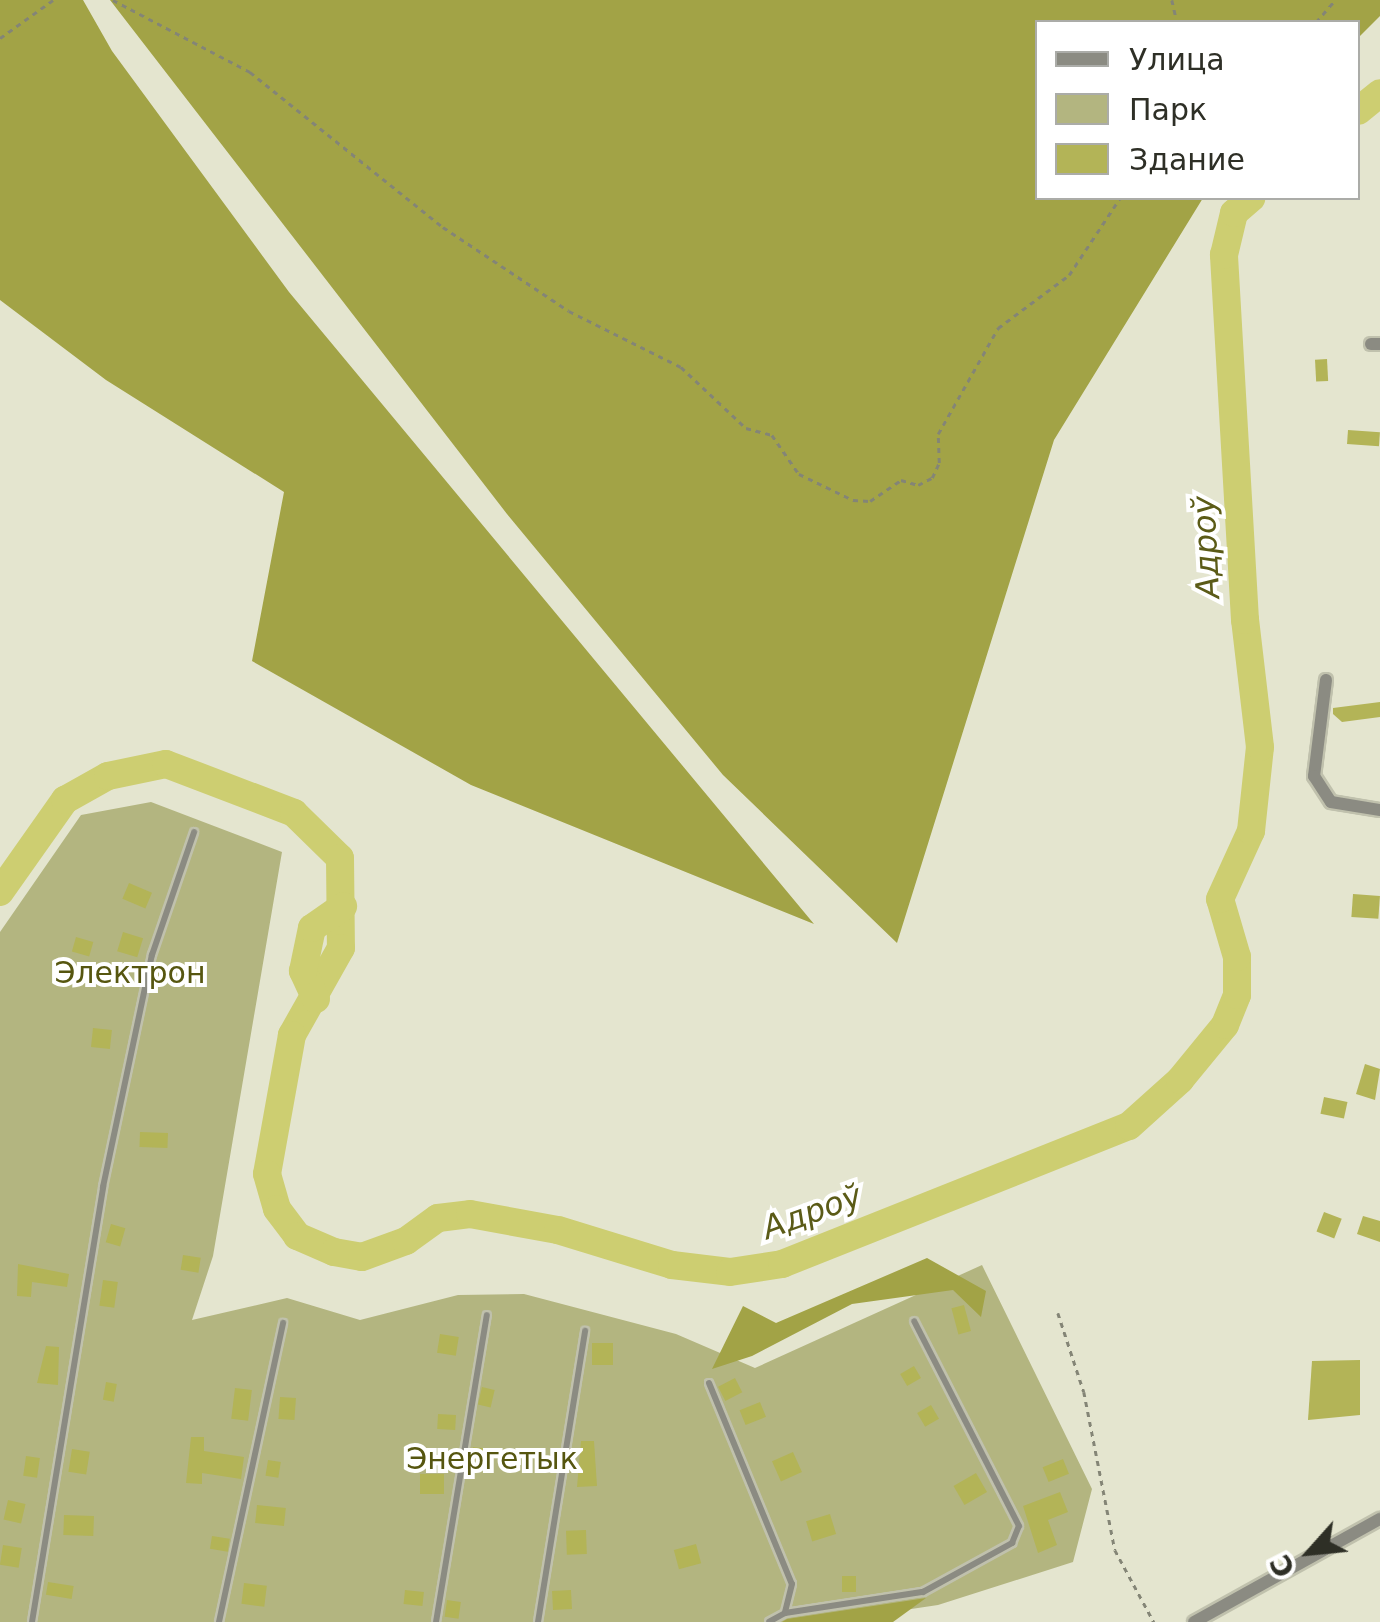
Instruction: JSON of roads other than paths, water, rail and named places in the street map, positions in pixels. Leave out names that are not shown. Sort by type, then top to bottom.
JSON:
[{"type":"street","points":[[1326,680],[1314,776],[1331,802],[1380,810]]},
{"type":"street","points":[[1194,1622],[1380,1519]]},
{"type":"lane","points":[[32,1622],[103,1186],[152,955],[194,832]]},
{"type":"lane","points":[[436,1622],[487,1315]]},
{"type":"lane","points":[[769,1622],[786,1613],[924,1592],[1012,1543],[1020,1526],[914,1321]]},
{"type":"lane","points":[[219,1622],[283,1323]]},
{"type":"lane","points":[[538,1622],[585,1331]]},
{"type":"lane","points":[[709,1383],[792,1584],[786,1613]]},
{"type":"waterway","name":"Адроў","points":[[1360,109],[1380,93]]},
{"type":"waterway","name":"Адроў","points":[[0,892],[65,800],[108,776],[166,764],[294,813],[340,858],[341,948],[292,1035],[267,1174],[277,1209],[297,1236],[334,1252],[362,1257],[406,1241],[438,1218],[470,1214],[558,1230],[672,1265],[730,1272],[782,1264],[1129,1126],[1180,1080],[1225,1025],[1237,995],[1237,957],[1220,899],[1251,831],[1260,747],[1245,620],[1224,255],[1234,213],[1249,200]]},
{"type":"waterway","points":[[316,999],[303,971],[312,928],[343,906]]},
{"type":"park label","name":"Электрон","points":[[130,973]]},
{"type":"park label","name":"Энергетык","points":[[492,1459]]}]
